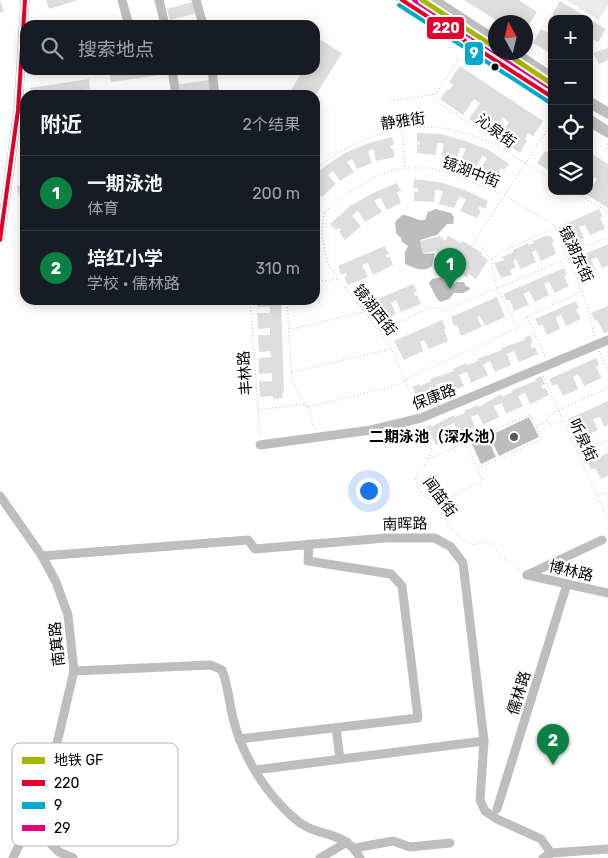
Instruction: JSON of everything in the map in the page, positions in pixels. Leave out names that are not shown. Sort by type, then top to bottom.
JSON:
[{"type":"main road","points":[[402,0],[548,94]]},
{"type":"main road","points":[[433,0],[488,36]]},
{"type":"main road","points":[[525,60],[548,75]]},
{"type":"main road","points":[[593,104],[608,113]]},
{"type":"main road","points":[[593,123],[608,132]]},
{"type":"street","points":[[24,20],[25,0]]},
{"type":"street","points":[[122,0],[128,20]]},
{"type":"street","points":[[159,0],[163,20]]},
{"type":"street","points":[[196,0],[202,20]]},
{"type":"street","points":[[0,240],[18,110],[20,75]]},
{"type":"street","points":[[173,75],[175,90]]},
{"type":"street","points":[[213,75],[214,90]]},
{"type":"street","name":"保康路","points":[[260,445],[371,430],[420,419],[608,340]]},
{"type":"street","name":"南箕路","points":[[0,496],[42,556],[56,582],[68,615],[74,671],[57,743]]},
{"type":"street","name":"南晖路","points":[[42,556],[248,540],[256,549],[386,538],[435,538],[451,547],[464,563],[484,741],[480,800],[485,812],[541,839],[547,855]]},
{"type":"street","points":[[528,574],[602,540]]},
{"type":"street","points":[[239,739],[418,718],[402,586],[392,574],[308,561],[309,544]]},
{"type":"street","name":"博林路","points":[[528,574],[608,593]]},
{"type":"street","name":"儒林路","points":[[497,809],[566,584]]},
{"type":"street","points":[[74,671],[211,665],[222,670],[239,739],[255,770],[273,797],[302,826],[351,845],[360,858]]},
{"type":"street","points":[[336,728],[340,759]]},
{"type":"street","points":[[255,770],[484,741]]},
{"type":"street","points":[[320,858],[351,845],[393,841],[410,847],[450,842]]},
{"type":"street","name":"南箕路","points":[[13,858],[19,846]]},
{"type":"street","points":[[53,846],[59,852],[72,858]]},
{"type":"street","points":[[547,855],[608,850]]},
{"type":"path","points":[[390,101],[436,94],[459,58]]},
{"type":"path","name":"沁泉街","points":[[432,94],[441,104],[492,138],[500,148],[548,177]]},
{"type":"path","name":"静雅街","points":[[320,165],[361,140],[421,126],[460,131],[483,139],[500,148]]},
{"type":"path","points":[[402,129],[405,168]]},
{"type":"path","points":[[471,246],[548,129]]},
{"type":"path","points":[[608,144],[604,147],[608,149]]},
{"type":"path","name":"镜湖中街","points":[[324,212],[350,192],[377,176],[405,168],[432,168],[504,195]]},
{"type":"path","name":"镜湖东街","points":[[504,195],[554,226],[582,291],[596,345],[608,371]]},
{"type":"path","points":[[580,195],[608,212]]},
{"type":"path","name":"镜湖西街","points":[[324,212],[322,233],[327,262],[391,349],[420,419]]},
{"type":"path","points":[[491,259],[504,251],[555,228]]},
{"type":"path","points":[[566,254],[608,237]]},
{"type":"path","points":[[474,240],[491,259],[495,283],[517,328]]},
{"type":"path","points":[[379,331],[431,307],[438,308],[443,312],[568,258]]},
{"type":"path","points":[[320,281],[338,279]]},
{"type":"path","points":[[258,410],[301,404],[308,406],[398,385],[404,380],[517,328],[526,317],[582,291]]},
{"type":"path","name":"丰林路","points":[[250,305],[260,445]]},
{"type":"path","points":[[287,305],[292,379],[303,401],[308,406],[316,438]]},
{"type":"path","points":[[288,330],[364,311]]},
{"type":"path","points":[[526,317],[549,365]]},
{"type":"path","points":[[291,372],[391,349]]},
{"type":"path","name":"听泉街","points":[[540,369],[608,519]]},
{"type":"path","points":[[547,422],[549,415],[608,388]]},
{"type":"path","points":[[428,459],[530,414],[542,439],[477,469]]},
{"type":"path","name":"闻笛街","points":[[420,419],[432,454],[418,472],[415,480],[422,495],[436,504],[450,527],[461,539],[474,545],[486,541],[512,564],[528,574]]},
{"type":"path","points":[[536,426],[547,422],[554,425],[563,421]]},
{"type":"path","points":[[578,454],[608,440]]},
{"type":"path","points":[[436,504],[483,481],[466,443]]},
{"type":"path","points":[[598,496],[608,492]]},
{"type":"shaded area","points":[[566,0],[608,0],[608,5],[599,20]]},
{"type":"shaded area","points":[[436,209],[451,213],[454,217],[453,224],[447,224],[437,235],[420,240],[423,254],[435,253],[432,266],[422,269],[405,264],[405,252],[408,246],[402,242],[396,233],[395,222],[402,215],[425,220],[428,212]]},
{"type":"shaded area","points":[[443,277],[447,284],[451,286],[457,282],[464,282],[470,288],[463,293],[454,293],[449,299],[440,302],[429,283],[432,279]]},
{"type":"shaded area","name":"二期泳池（深水池）","points":[[529,417],[539,437],[499,456],[489,436]]},
{"type":"shaded area","points":[[487,437],[496,457],[481,464],[472,444]]},
{"type":"building","points":[[0,0],[4,12],[0,13]]},
{"type":"building","points":[[46,0],[78,0],[49,9]]},
{"type":"building","points":[[464,0],[519,0],[537,12],[533,18],[533,15],[488,15]]},
{"type":"building","points":[[560,1],[583,15],[552,15]]},
{"type":"building","points":[[192,2],[196,13],[170,20],[167,9]]},
{"type":"building","points":[[593,21],[606,29],[598,42],[593,39]]},
{"type":"building","points":[[541,29],[548,33],[548,52],[533,43]]},
{"type":"building","points":[[321,40],[342,53],[319,90],[291,90],[300,75],[320,75]]},
{"type":"building","points":[[608,48],[608,60],[599,64],[593,53]]},
{"type":"building","points":[[460,66],[543,121],[533,136],[528,133],[525,139],[527,141],[520,153],[498,138],[509,122],[503,117],[492,134],[469,119],[480,103],[474,99],[463,115],[440,99],[448,89],[450,90],[453,85],[449,82]]},
{"type":"building","points":[[110,75],[159,75],[111,82]]},
{"type":"building","points":[[89,79],[90,89],[30,90],[30,88]]},
{"type":"building","points":[[210,80],[212,90],[180,90],[179,84]]},
{"type":"building","points":[[417,133],[441,134],[465,141],[489,150],[509,164],[504,170],[501,168],[499,171],[501,172],[496,179],[480,169],[487,159],[485,157],[482,156],[477,166],[461,160],[466,149],[463,148],[460,148],[457,159],[441,155],[444,144],[440,143],[437,143],[436,155],[417,153],[417,145],[420,142],[417,142]]},
{"type":"building","points":[[392,137],[394,145],[390,146],[395,157],[376,161],[374,150],[370,150],[368,152],[372,163],[357,169],[352,159],[350,160],[347,162],[354,172],[340,181],[333,171],[328,175],[336,184],[322,197],[320,195],[320,171],[345,153],[369,143]]},
{"type":"building","points":[[545,151],[548,152],[548,170],[537,163]]},
{"type":"building","points":[[593,155],[608,164],[608,208],[587,195],[593,195],[593,185],[597,179],[594,177],[593,178]]},
{"type":"building","points":[[414,179],[439,182],[465,190],[488,201],[485,209],[480,206],[478,209],[481,211],[477,218],[460,211],[466,199],[459,197],[454,208],[439,204],[443,191],[435,190],[434,202],[414,201],[414,191],[418,192],[418,188],[413,188]]},
{"type":"building","points":[[397,183],[401,191],[397,192],[401,203],[387,210],[381,198],[377,199],[374,201],[382,212],[365,222],[358,211],[352,216],[361,226],[345,240],[339,232],[341,230],[339,228],[336,230],[330,224],[350,206],[373,193]]},
{"type":"building","points":[[17,186],[20,186],[20,196],[19,196]]},
{"type":"building","points":[[599,209],[603,217],[600,218],[605,229],[590,235],[585,225],[579,227],[584,238],[570,244],[565,233],[562,234],[558,227]]},
{"type":"building","points":[[548,235],[549,237],[551,236],[554,242],[552,243],[556,254],[541,261],[536,250],[532,252],[536,262],[521,269],[516,259],[513,261],[516,267],[510,270],[512,275],[501,278],[494,263],[504,260],[502,257],[513,252],[513,250],[528,243],[529,245],[534,243],[533,241]]},
{"type":"building","points":[[440,236],[445,241],[448,236],[461,243],[463,241],[482,253],[481,255],[488,260],[476,279],[469,274],[467,278],[440,259],[435,251],[423,254],[420,241]]},
{"type":"building","points":[[608,244],[608,265],[602,268],[597,257],[591,260],[596,271],[582,277],[577,266],[575,268],[571,260]]},
{"type":"building","points":[[385,246],[389,254],[386,255],[387,258],[390,257],[393,265],[373,275],[368,263],[362,265],[368,277],[348,285],[344,277],[347,276],[346,273],[341,275],[338,266]]},
{"type":"building","points":[[564,268],[567,275],[564,276],[569,286],[555,293],[549,282],[544,284],[549,295],[535,302],[529,291],[523,294],[529,305],[514,311],[510,300],[507,301],[503,294]]},
{"type":"building","points":[[413,284],[417,291],[414,293],[415,296],[417,295],[421,304],[401,312],[396,300],[391,303],[396,314],[376,323],[373,315],[375,314],[374,310],[370,312],[366,304]]},
{"type":"building","points":[[497,297],[505,317],[485,326],[480,316],[477,317],[482,327],[461,336],[457,325],[454,326],[451,317]]},
{"type":"building","points":[[576,301],[579,308],[576,309],[581,319],[566,326],[561,315],[556,317],[560,329],[547,335],[542,324],[539,326],[535,319]]},
{"type":"building","points":[[257,305],[281,305],[283,398],[273,399],[273,396],[260,397],[259,381],[272,381],[272,373],[259,374],[259,358],[271,357],[271,351],[259,352],[258,335],[270,335],[270,328],[258,329],[257,313],[270,313],[270,307],[257,307]]},
{"type":"building","points":[[608,306],[608,332],[604,333],[591,313]]},
{"type":"building","points":[[442,320],[448,341],[429,349],[424,340],[420,342],[423,351],[404,360],[394,341]]},
{"type":"building","points":[[530,335],[533,342],[530,344],[532,348],[535,347],[538,354],[519,362],[514,351],[507,354],[511,365],[495,372],[490,361],[483,365],[488,375],[471,383],[467,372],[459,375],[464,386],[448,393],[443,382],[436,385],[441,396],[424,403],[420,392],[416,394],[412,387],[419,384],[420,386],[431,381],[430,379],[454,371],[453,369],[466,363],[467,365],[479,361],[477,359],[525,340],[524,338]]},
{"type":"building","points":[[596,358],[599,365],[596,367],[602,378],[584,386],[578,374],[573,377],[578,389],[563,396],[557,384],[553,386],[549,379]]},
{"type":"building","points":[[541,376],[545,384],[541,385],[543,389],[546,388],[549,395],[530,404],[525,393],[518,396],[523,406],[506,414],[502,403],[494,406],[499,417],[483,425],[478,414],[471,417],[475,427],[459,435],[454,423],[447,426],[452,437],[436,445],[431,434],[427,436],[424,428],[431,425],[431,427],[454,415],[455,417],[465,413],[464,411],[478,405],[479,407],[501,394],[502,397],[513,392],[512,390],[536,381],[535,379]]},
{"type":"building","points":[[608,401],[608,425],[604,427],[600,417],[593,419],[598,430],[581,438],[576,427],[572,429],[568,419]]},
{"type":"building","points":[[608,453],[608,476],[601,479],[595,468],[591,470],[588,463]]},
{"type":"metro line","name":"GF","points":[[422,0],[488,43]]},
{"type":"metro line","name":"GF","points":[[516,60],[548,81]]},
{"type":"transit line","name":"220","points":[[24,20],[25,0]]},
{"type":"transit line","name":"220","points":[[402,0],[548,94]]},
{"type":"transit line","name":"29","points":[[414,0],[548,86]]},
{"type":"transit line","name":"9","points":[[399,5],[548,101]]},
{"type":"transit line","name":"220","points":[[0,240],[18,110],[20,75]]},
{"type":"place","name":"一期泳池","points":[[450,289]]},
{"type":"place","name":"二期泳池（深水池）","points":[[514,437]]},
{"type":"place","name":"培红小学","points":[[553,765]]}]
